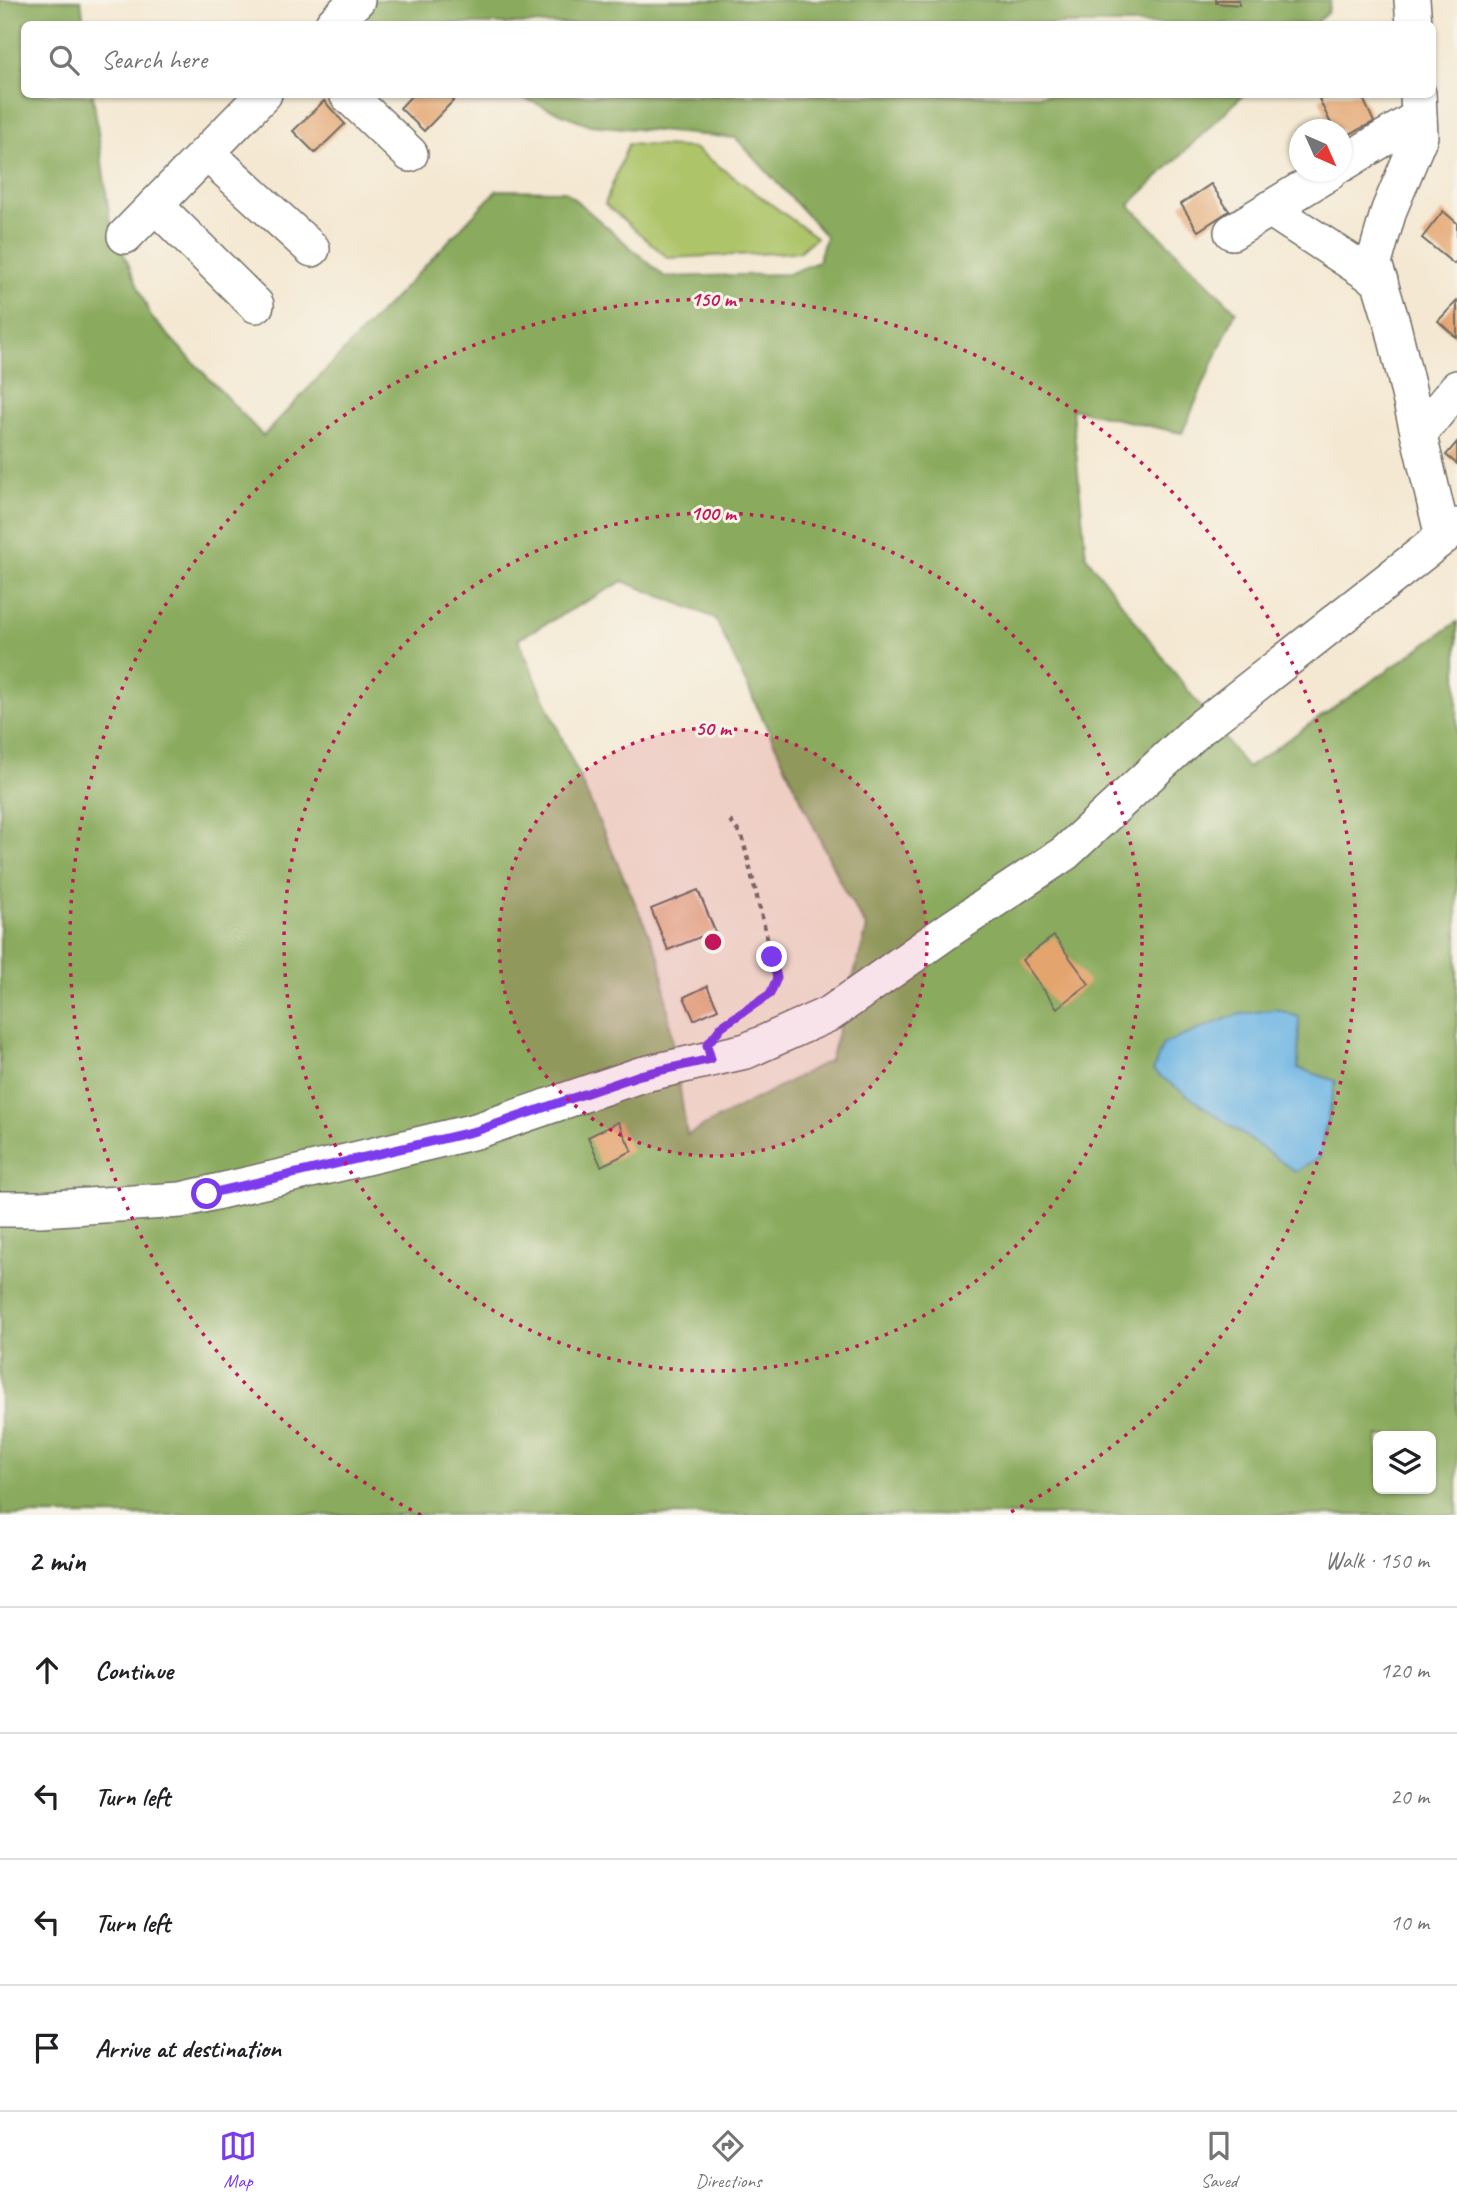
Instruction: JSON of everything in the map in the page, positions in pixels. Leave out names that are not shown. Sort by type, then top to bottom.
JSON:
[{"type":"street","points":[[336,21],[358,0]]},
{"type":"street","points":[[1412,0],[1414,21]]},
{"type":"street","points":[[125,236],[260,98]]},
{"type":"street","points":[[351,98],[410,154]]},
{"type":"street","points":[[1352,156],[1418,106]]},
{"type":"street","points":[[0,1209],[181,1200],[476,1131],[640,1075],[746,1051],[831,1013],[1065,853],[1200,728],[1450,531],[1419,434],[1393,326],[1374,263],[1389,210],[1420,136],[1418,106]]},
{"type":"street","points":[[207,153],[312,249]]},
{"type":"street","points":[[1232,232],[1314,182]]},
{"type":"street","points":[[155,205],[256,305]]},
{"type":"street","points":[[1270,209],[1380,281]]},
{"type":"street","points":[[1419,434],[1457,388]]},
{"type":"path","points":[[711,1059],[707,1045],[722,1026],[770,994],[777,978],[742,836],[730,821]]},
{"type":"green space","points":[[0,0],[81,0],[84,21],[21,21],[21,98],[93,98],[110,221],[151,317],[263,436],[497,190],[565,191],[665,277],[788,274],[818,262],[826,236],[736,138],[590,125],[522,98],[1240,98],[1129,205],[1236,311],[1182,433],[1072,409],[1086,556],[1247,768],[1457,622],[1457,1515],[0,1515]],"holes":[[[623,581],[715,618],[844,890],[867,928],[830,1060],[687,1135],[660,959],[518,639]],[[1276,1009],[1299,1018],[1298,1068],[1332,1105],[1321,1146],[1321,1156]]]},
{"type":"green space","points":[[339,0],[1331,0],[1328,12],[1318,21],[372,21]]},
{"type":"green space","points":[[628,144],[694,148],[816,237],[799,252],[668,258],[605,204]]},
{"type":"water","points":[[1276,1009],[1299,1017],[1298,1068],[1336,1081],[1321,1156],[1296,1172],[1153,1071],[1163,1044],[1236,1015]]},
{"type":"building","points":[[1216,0],[1239,0],[1239,5],[1216,3]]},
{"type":"building","points":[[409,98],[454,100],[424,131],[400,108]]},
{"type":"building","points":[[1363,98],[1374,122],[1352,133],[1352,119],[1329,119],[1319,99]]},
{"type":"building","points":[[324,101],[345,124],[315,153],[293,131]]},
{"type":"building","points":[[1211,184],[1229,211],[1198,231],[1181,204]]},
{"type":"building","points":[[1443,211],[1457,223],[1457,260],[1454,264],[1422,238]]},
{"type":"building","points":[[1457,301],[1457,338],[1438,321]]},
{"type":"building","points":[[1457,442],[1457,464],[1446,455]]},
{"type":"building","points":[[698,890],[715,931],[668,950],[651,909]]},
{"type":"building","points":[[1054,936],[1089,984],[1057,1008],[1022,960]]},
{"type":"building","points":[[707,986],[718,1009],[694,1020],[684,997]]},
{"type":"building","points":[[618,1122],[632,1151],[601,1166],[588,1137]]},
{"type":"route","points":[[207,1194],[476,1131],[640,1075],[711,1059],[707,1045],[722,1026],[770,994],[777,978],[772,957]]}]
